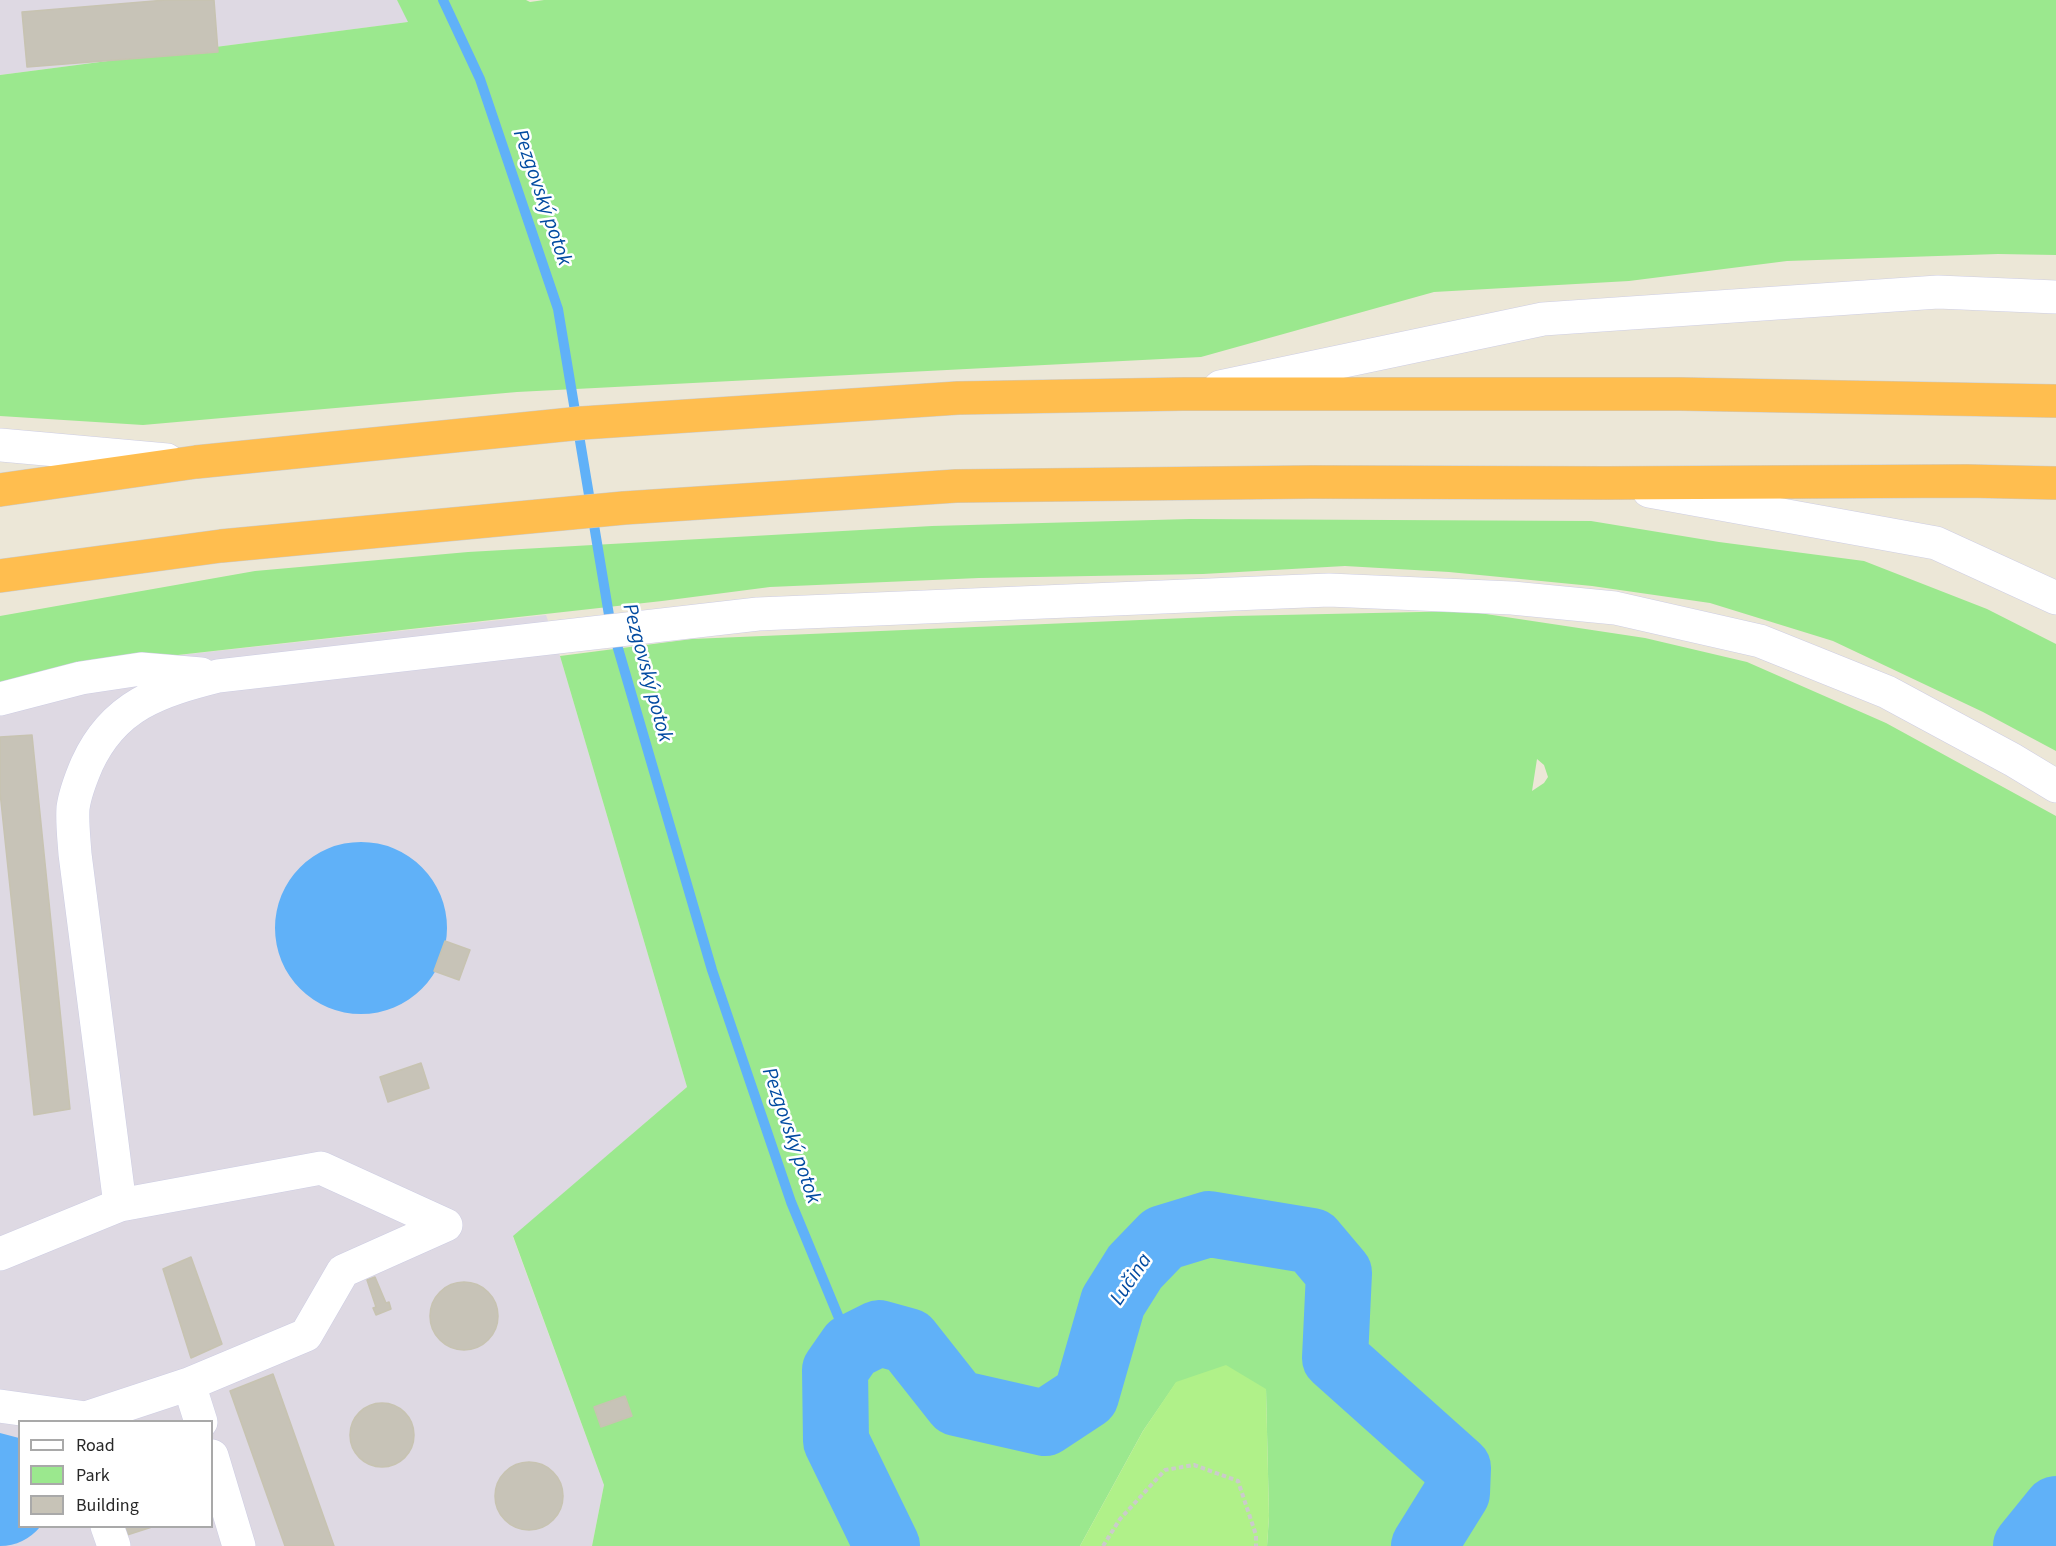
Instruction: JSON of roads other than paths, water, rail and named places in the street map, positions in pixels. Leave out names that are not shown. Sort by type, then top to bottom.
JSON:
[{"type":"highway","points":[[0,490],[196,462],[582,423],[958,398],[1183,394],[1680,394],[2056,401]]},
{"type":"highway","points":[[0,576],[221,546],[624,508],[956,486],[1311,482],[1967,481],[2056,483]]},
{"type":"lane","points":[[1183,394],[1543,319],[1938,292],[2056,297]]},
{"type":"lane","points":[[0,445],[196,462]]},
{"type":"lane","points":[[1606,483],[1936,543],[2056,598]]},
{"type":"lane","points":[[120,1205],[75,854],[73,810],[81,778],[92,754],[111,725],[127,711],[148,699],[179,686],[218,676],[758,614],[1329,590],[1512,598],[1615,608],[1760,641],[1887,692],[2013,760],[2056,786]]},
{"type":"lane","points":[[0,699],[81,678],[141,669],[218,676]]},
{"type":"lane","points":[[0,1254],[120,1205],[321,1168],[447,1225],[343,1271],[306,1335],[189,1384],[85,1420],[0,1406]]},
{"type":"lane","points":[[189,1384],[200,1420]]},
{"type":"lane","points":[[213,1459],[239,1546]]},
{"type":"lane","points":[[108,1528],[114,1546]]},
{"type":"water","points":[[361,842],[394,849],[422,867],[440,895],[447,928],[440,961],[422,989],[394,1007],[361,1014],[328,1007],[300,989],[282,961],[275,928],[282,895],[300,867],[328,849]]},
{"type":"water","points":[[0,1433],[18,1438],[18,1528],[39,1528],[22,1541],[0,1546]]},
{"type":"waterway","name":"Pezgovský potok","points":[[443,0],[480,79],[558,309],[610,621],[712,970],[791,1202],[851,1347]]},
{"type":"waterway","name":"Lučina","points":[[887,1546],[836,1441],[835,1370],[851,1347],[879,1333],[908,1341],[957,1403],[1045,1423],[1086,1396],[1113,1302],[1135,1267],[1163,1238],[1209,1224],[1312,1241],[1339,1273],[1335,1358],[1458,1468],[1457,1493],[1424,1546]]},
{"type":"waterway","name":"Lučina","points":[[2026,1546],[2056,1509]]}]
